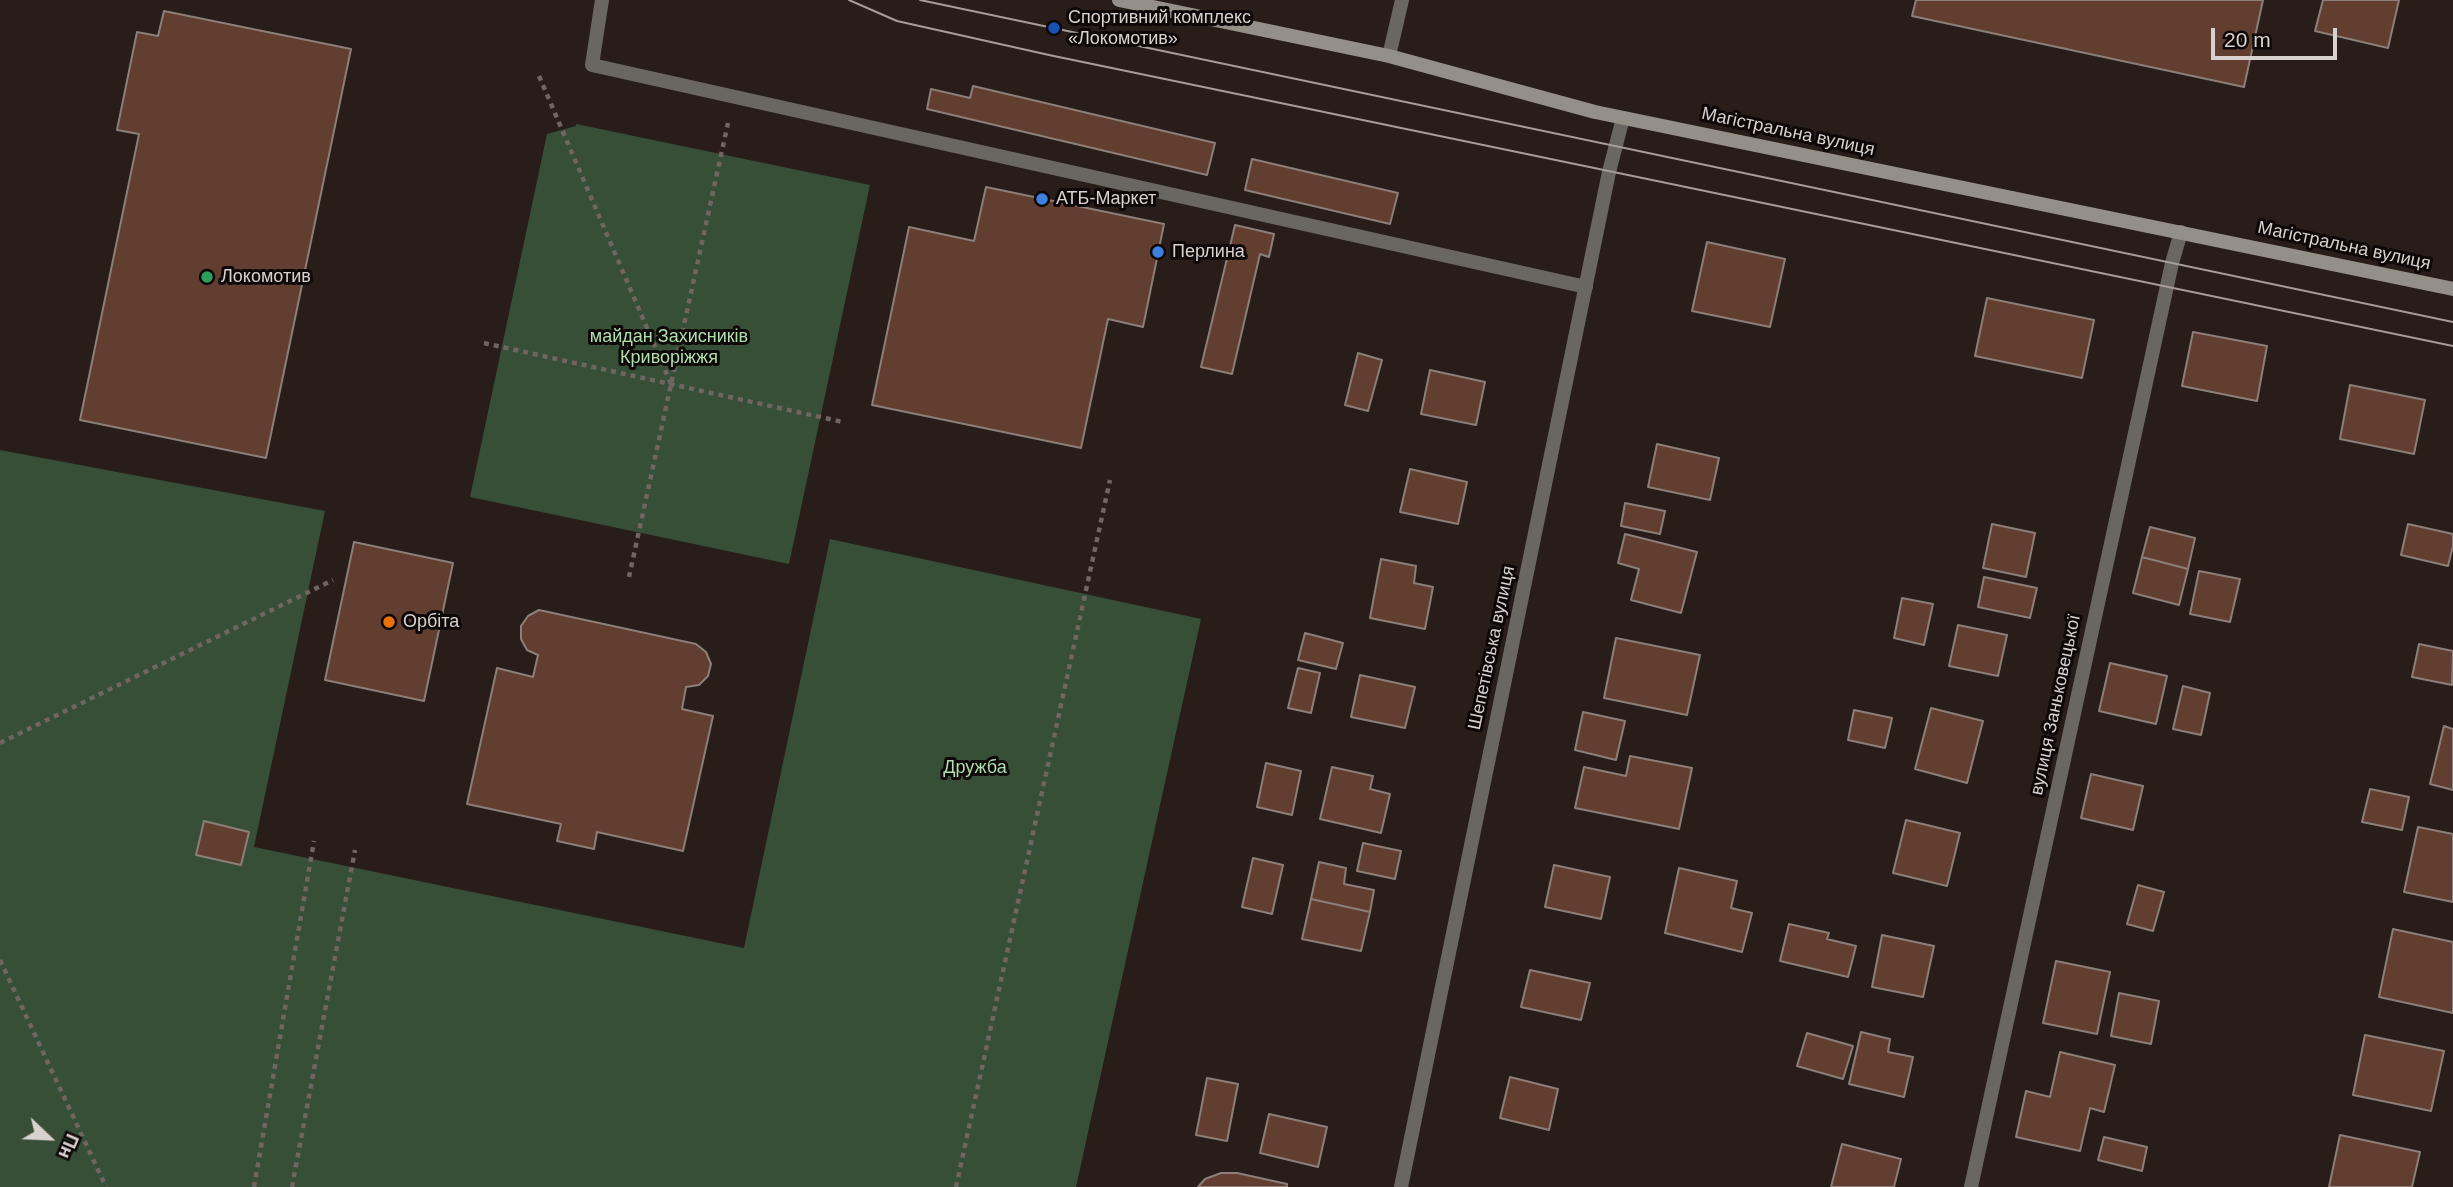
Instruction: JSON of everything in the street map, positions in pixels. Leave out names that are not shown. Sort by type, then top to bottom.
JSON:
[{"type":"main road","name":"Магістральна вулиця","points":[[1119,0],[1389,56],[1623,118],[2453,289]]},
{"type":"street","points":[[602,0],[592,65],[1586,287]]},
{"type":"street","points":[[1389,56],[1402,0]]},
{"type":"street","name":"Шепетівська вулиця","points":[[1401,1187],[1614,146],[1623,118]]},
{"type":"street","name":"вулиця Заньковецької","points":[[1971,1187],[2172,263],[2181,232]]},
{"type":"path","points":[[539,76],[671,384]]},
{"type":"path","points":[[629,577],[733,96]]},
{"type":"path","points":[[484,343],[843,422]]},
{"type":"path","points":[[956,1187],[1110,480]]},
{"type":"path","points":[[0,743],[333,580]]},
{"type":"path","points":[[254,1187],[314,841]]},
{"type":"path","points":[[292,1187],[355,850]]},
{"type":"path","points":[[0,960],[106,1187]]},
{"type":"green space","name":"майдан Захисників Криворіжжя","points":[[576,124],[870,185],[789,564],[470,497],[547,134]]},
{"type":"green space","name":"Дружба","points":[[0,450],[325,511],[254,847],[744,948],[830,539],[1201,619],[1076,1187],[0,1187]]},
{"type":"building","points":[[1916,0],[2263,0],[2244,87],[1912,16]]},
{"type":"building","points":[[2323,0],[2399,0],[2388,48],[2315,31]]},
{"type":"building","name":"Локомотив","points":[[164,11],[351,49],[266,458],[80,420],[139,134],[117,130],[137,32],[158,36]]},
{"type":"building","points":[[973,86],[1215,143],[1207,175],[927,109],[931,89],[970,98]]},
{"type":"building","points":[[1252,159],[1398,193],[1390,224],[1245,190]]},
{"type":"building","points":[[986,187],[1164,224],[1143,327],[1108,319],[1081,448],[872,405],[909,227],[974,241]]},
{"type":"building","points":[[1235,225],[1274,234],[1269,257],[1260,254],[1232,374],[1201,367]]},
{"type":"building","points":[[1707,242],[1785,259],[1770,327],[1692,311]]},
{"type":"building","points":[[1987,298],[2094,320],[2082,378],[1975,356]]},
{"type":"building","points":[[2193,332],[2267,346],[2257,401],[2182,386]]},
{"type":"building","points":[[1358,353],[1382,360],[1368,411],[1345,405]]},
{"type":"building","points":[[1430,370],[1485,382],[1476,425],[1421,414]]},
{"type":"building","points":[[2350,385],[2425,400],[2414,454],[2340,439]]},
{"type":"building","points":[[1657,444],[1719,458],[1710,500],[1648,487]]},
{"type":"building","points":[[1410,469],[1467,482],[1458,524],[1400,512]]},
{"type":"building","points":[[1625,503],[1665,511],[1660,534],[1621,526]]},
{"type":"building","points":[[1992,524],[2035,533],[2026,577],[1983,568]]},
{"type":"building","points":[[2408,524],[2453,534],[2448,566],[2401,555]]},
{"type":"building","points":[[2150,527],[2195,538],[2188,569],[2142,557]]},
{"type":"building","points":[[1625,534],[1697,552],[1681,613],[1631,600],[1639,569],[1618,563]]},
{"type":"building","name":"Орбіта","points":[[354,542],[453,563],[424,701],[325,680]]},
{"type":"building","points":[[2142,557],[2188,569],[2179,605],[2133,593]]},
{"type":"building","points":[[1381,559],[1416,566],[1414,583],[1433,587],[1425,629],[1370,618]]},
{"type":"building","points":[[2199,571],[2240,579],[2230,622],[2190,614]]},
{"type":"building","points":[[1984,577],[2037,588],[2030,618],[1978,607]]},
{"type":"building","points":[[1902,598],[1933,604],[1924,645],[1894,638]]},
{"type":"building","points":[[539,610],[696,644],[706,652],[711,664],[708,676],[699,685],[686,687],[682,709],[713,716],[683,851],[597,832],[594,849],[557,841],[561,824],[467,804],[497,668],[533,677],[538,655],[527,650],[521,639],[521,626],[528,616]]},
{"type":"building","points":[[1958,625],[2007,635],[1998,676],[1949,666]]},
{"type":"building","points":[[1305,633],[1343,643],[1336,669],[1298,660]]},
{"type":"building","points":[[1616,638],[1700,655],[1687,715],[1604,698]]},
{"type":"building","points":[[2419,644],[2453,651],[2452,685],[2412,677]]},
{"type":"building","points":[[2110,663],[2167,676],[2156,724],[2099,711]]},
{"type":"building","points":[[1298,668],[1320,673],[1311,713],[1288,708]]},
{"type":"building","points":[[1360,675],[1415,687],[1405,728],[1351,717]]},
{"type":"building","points":[[2183,686],[2210,693],[2201,735],[2173,729]]},
{"type":"building","points":[[1931,708],[1983,721],[1967,783],[1915,769]]},
{"type":"building","points":[[1854,710],[1892,718],[1885,748],[1848,740]]},
{"type":"building","points":[[1583,712],[1625,721],[1616,760],[1575,750]]},
{"type":"building","points":[[2444,726],[2453,729],[2453,790],[2430,784]]},
{"type":"building","points":[[1630,756],[1692,768],[1679,829],[1575,808],[1584,767],[1626,776]]},
{"type":"building","points":[[1266,763],[1301,771],[1292,815],[1257,807]]},
{"type":"building","points":[[1332,767],[1373,776],[1370,789],[1390,794],[1381,833],[1320,819]]},
{"type":"building","points":[[2091,774],[2143,786],[2133,830],[2081,818]]},
{"type":"building","points":[[2370,789],[2409,797],[2402,830],[2362,822]]},
{"type":"building","points":[[1906,820],[1960,833],[1947,886],[1893,873]]},
{"type":"building","points":[[204,821],[249,832],[241,865],[196,855]]},
{"type":"building","points":[[2418,827],[2453,834],[2453,902],[2404,892]]},
{"type":"building","points":[[1363,843],[1401,851],[1395,879],[1357,871]]},
{"type":"building","points":[[1253,858],[1283,865],[1272,914],[1242,907]]},
{"type":"building","points":[[1319,862],[1346,868],[1344,884],[1374,890],[1370,912],[1311,899]]},
{"type":"building","points":[[1554,865],[1610,877],[1601,919],[1545,907]]},
{"type":"building","points":[[1679,868],[1737,881],[1731,908],[1752,913],[1742,952],[1665,933]]},
{"type":"building","points":[[2138,885],[2164,892],[2153,931],[2127,924]]},
{"type":"building","points":[[1311,899],[1370,912],[1361,951],[1302,939]]},
{"type":"building","points":[[1789,924],[1829,933],[1827,939],[1856,946],[1848,977],[1780,961]]},
{"type":"building","points":[[2393,929],[2453,942],[2453,1013],[2379,997]]},
{"type":"building","points":[[1882,935],[1934,946],[1923,997],[1872,987]]},
{"type":"building","points":[[2056,961],[2110,972],[2097,1034],[2043,1023]]},
{"type":"building","points":[[1530,970],[1590,983],[1581,1020],[1521,1007]]},
{"type":"building","points":[[2119,993],[2159,1001],[2151,1044],[2111,1036]]},
{"type":"building","points":[[1861,1032],[1890,1039],[1888,1052],[1913,1057],[1904,1097],[1849,1084]]},
{"type":"building","points":[[1807,1033],[1853,1046],[1843,1079],[1797,1066]]},
{"type":"building","points":[[2365,1035],[2444,1051],[2431,1111],[2353,1095]]},
{"type":"building","points":[[2060,1052],[2115,1065],[2104,1112],[2090,1108],[2080,1151],[2016,1137],[2026,1091],[2050,1097]]},
{"type":"building","points":[[1510,1077],[1558,1089],[1549,1130],[1500,1118]]},
{"type":"building","points":[[1207,1078],[1238,1084],[1227,1141],[1196,1135]]},
{"type":"building","points":[[1269,1114],[1327,1127],[1318,1167],[1260,1153]]},
{"type":"building","points":[[2340,1135],[2420,1152],[2412,1187],[2329,1187]]},
{"type":"building","points":[[2104,1137],[2147,1147],[2142,1171],[2098,1160]]},
{"type":"building","points":[[1842,1144],[1901,1159],[1894,1187],[1831,1187]]},
{"type":"building","points":[[1221,1173],[1237,1173],[1287,1184],[1287,1187],[1198,1187],[1205,1179]]},
{"type":"tram line","points":[[849,0],[897,21],[1049,55],[2453,346]]},
{"type":"tram line","points":[[920,0],[2453,322]]},
{"type":"place","name":"Спортивний комплекс «Локомотив»","points":[[1054,28]]},
{"type":"place","name":"АТБ-Маркет","points":[[1042,199]]},
{"type":"place","name":"Перлина","points":[[1158,252]]},
{"type":"place","name":"Локомотив","points":[[207,277]]},
{"type":"place","name":"Орбіта","points":[[389,622]]}]
